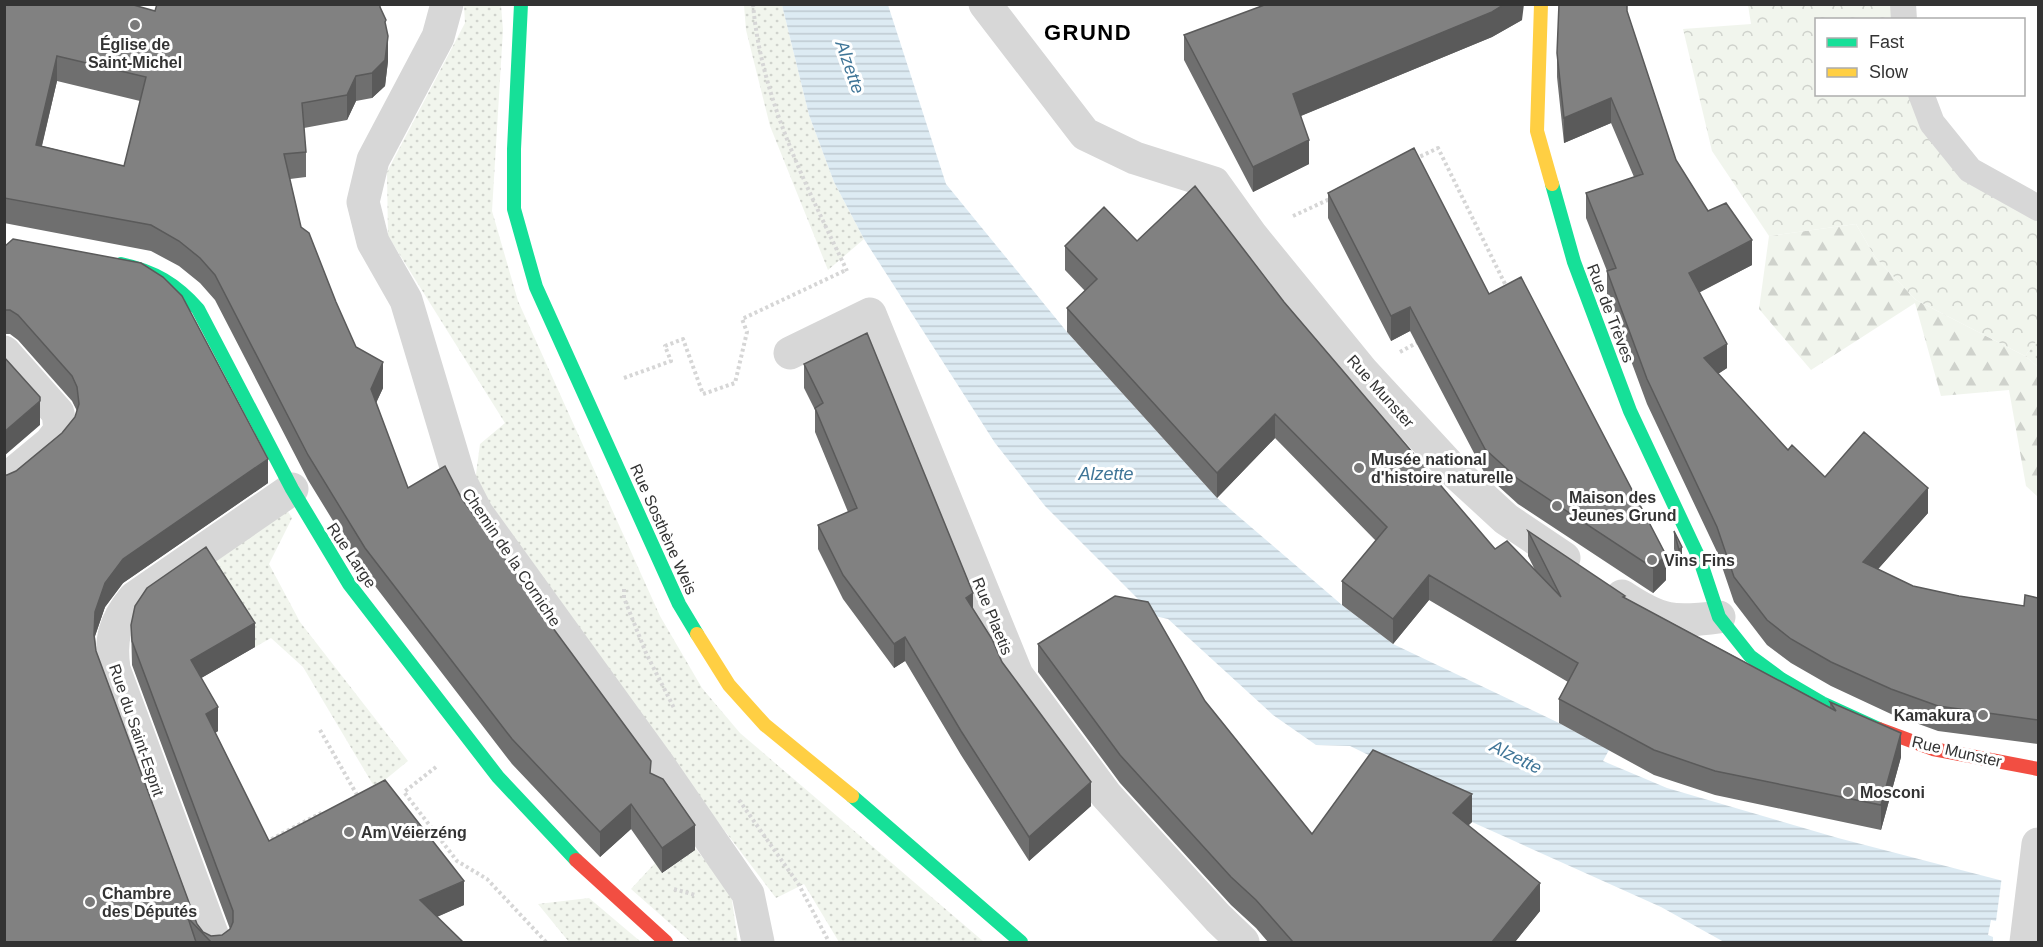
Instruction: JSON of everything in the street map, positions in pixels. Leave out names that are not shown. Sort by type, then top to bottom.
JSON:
[{"type":"street","name":"Chemin de la Corniche","points":[[447,4],[438,37],[373,160],[363,202],[373,242],[406,300],[460,480],[477,513],[659,765],[748,894],[759,941]]},
{"type":"street","name":"Rue Sosthène Weis","points":[[521,4],[514,149],[514,209],[536,287],[679,604],[729,685],[765,726],[903,839],[1022,942]]},
{"type":"street","name":"Rue Munster","points":[[985,4],[1085,134],[1135,158],[1214,183],[1252,236],[1362,371],[1457,474],[1506,519],[1654,616],[1668,620],[1719,617],[1750,656],[1781,679],[1822,703],[1884,732],[1933,749],[2038,769]]},
{"type":"street","name":"Rue de Trèves","points":[[1541,4],[1537,131],[1574,262],[1630,411],[1700,560],[1719,617]]},
{"type":"street","name":"Rue Large","points":[[108,261],[147,269],[174,284],[191,300],[198,309],[292,489],[349,584],[498,777],[586,870],[666,942]]},
{"type":"street","points":[[790,353],[870,314]]},
{"type":"street","name":"Rue Plaetis","points":[[870,314],[1017,675],[1106,795],[1218,918],[1243,942]]},
{"type":"street","points":[[4,352],[58,413],[60,430],[50,443],[4,481]]},
{"type":"street","name":"Rue du Saint-Esprit","points":[[215,942],[114,669],[111,650],[114,632],[123,612],[134,598],[292,489]]},
{"type":"street","points":[[2025,942],[2037,857]]},
{"type":"lane","points":[[1922,96],[1932,123],[1970,170],[2038,208]]},
{"type":"path","points":[[753,4],[755,27],[779,121],[846,270],[870,314]]},
{"type":"path","points":[[1407,163],[1438,148],[1511,295]]},
{"type":"path","points":[[1252,236],[1334,197]]},
{"type":"path","points":[[624,378],[671,361],[665,346],[683,339],[704,394]]},
{"type":"path","points":[[1362,371],[1425,339]]},
{"type":"path","points":[[624,586],[624,598],[646,653],[675,710]]},
{"type":"path","points":[[320,730],[357,795],[347,800]]},
{"type":"path","points":[[469,741],[404,792],[457,861],[487,879],[546,942]]},
{"type":"path","points":[[737,798],[800,885],[829,942]]},
{"type":"path","points":[[263,843],[326,811]]},
{"type":"path","points":[[664,886],[718,901],[748,894]]},
{"type":"green space","points":[[464,5],[501,5],[503,30],[492,211],[518,301],[660,616],[702,688],[740,733],[984,942],[839,942],[804,884],[776,898],[647,729],[475,482],[480,444],[505,423],[388,236],[387,172],[465,23]]},
{"type":"green space","points":[[744,5],[782,5],[809,115],[834,182],[864,239],[828,270],[770,126],[746,30]]},
{"type":"green space","points":[[1748,5],[1903,5],[1904,18],[1815,18],[1815,96],[1922,96],[1970,170],[2038,208],[2038,339],[2025,356],[1916,300],[1875,257],[1856,224],[1769,236],[1712,151],[1683,29],[1751,24]]},
{"type":"green space","points":[[1856,224],[1875,257],[1916,300],[2025,356],[2038,367],[2038,497],[2026,486],[2009,390],[1941,396],[1915,303],[1811,370],[1759,309],[1769,236]]},
{"type":"green space","points":[[2038,339],[2038,367],[2025,356]]},
{"type":"green space","points":[[287,510],[292,518],[269,564],[300,622],[408,761],[375,788],[303,667],[271,638],[255,647],[204,566]]},
{"type":"green space","points":[[696,849],[731,894],[738,942],[691,942],[631,889],[655,863],[663,873]]},
{"type":"green space","points":[[589,898],[641,942],[569,942],[538,904]]},
{"type":"water","name":"Alzette","points":[[782,5],[888,5],[946,184],[1067,332],[1217,498],[1342,605],[1393,644],[1559,723],[1609,750],[1603,761],[1667,788],[1838,838],[2038,890],[2038,942],[1724,942],[1661,907],[1414,796],[1387,764],[1350,746],[1316,745],[1273,715],[1168,619],[1155,616],[1045,506],[995,443],[864,239],[834,182],[809,115]]},
{"type":"pier","points":[[2002,876],[2038,887],[2038,942],[1993,942],[1993,937],[1988,935],[1991,920],[1996,921]]},
{"type":"building","points":[[4,4],[130,4],[155,11],[157,4],[380,4],[386,20],[388,36],[385,60],[372,73],[356,76],[347,95],[302,103],[306,152],[284,154],[301,227],[309,233],[356,347],[383,362],[371,389],[408,488],[445,466],[462,499],[521,581],[519,582],[651,761],[650,773],[663,779],[695,825],[662,848],[631,804],[600,832],[512,739],[365,548],[308,455],[215,275],[200,258],[179,241],[151,225],[4,198]],"holes":[[[57,56],[146,77],[124,166],[36,145]]]},
{"type":"building","points":[[1267,4],[1505,4],[1492,12],[1293,94],[1309,140],[1253,167],[1184,35]]},
{"type":"building","points":[[1559,4],[1627,4],[1627,11],[1676,160],[1708,211],[1726,203],[1752,240],[1689,273],[1727,344],[1704,358],[1788,450],[1792,445],[1825,477],[1864,432],[1928,488],[1863,562],[1913,586],[1959,596],[2024,606],[2025,595],[2038,598],[2038,720],[1938,706],[1891,689],[1831,662],[1791,639],[1767,620],[1734,577],[1717,527],[1647,379],[1607,271],[1616,268],[1586,193],[1643,174],[1611,98],[1564,118],[1557,53]]},
{"type":"building","points":[[1414,148],[1489,294],[1521,277],[1666,555],[1653,568],[1518,479],[1485,449],[1410,307],[1391,316],[1328,193]]},
{"type":"building","points":[[1195,186],[1284,302],[1495,549],[1507,541],[1561,597],[1528,531],[1625,596],[1623,597],[1836,711],[1830,702],[1901,733],[1881,805],[1715,771],[1654,750],[1559,699],[1578,663],[1429,575],[1393,619],[1342,581],[1387,527],[1275,414],[1217,473],[1067,308],[1097,279],[1065,246],[1104,207],[1137,241]]},
{"type":"building","points":[[13,239],[141,263],[163,277],[182,296],[268,459],[123,559],[105,583],[95,612],[96,651],[197,924],[203,932],[211,936],[222,935],[230,929],[233,922],[233,911],[132,641],[131,625],[135,606],[147,588],[206,547],[255,623],[191,660],[218,707],[206,714],[269,841],[385,780],[464,881],[420,900],[463,942],[211,942],[188,918],[196,942],[4,942],[4,475],[16,471],[62,433],[75,417],[79,404],[77,387],[72,376],[18,315],[10,310],[4,310],[4,247]]},
{"type":"building","points":[[867,333],[973,593],[966,598],[992,639],[1002,662],[1091,782],[1029,837],[961,731],[905,637],[894,644],[843,575],[818,525],[857,508],[815,408],[823,403],[804,364]]},
{"type":"building","points":[[4,357],[40,397],[40,401],[4,432]]},
{"type":"building","points":[[1674,531],[1682,547],[1679,550]]},
{"type":"building","points":[[1115,596],[1148,602],[1205,701],[1312,834],[1373,750],[1472,794],[1453,813],[1540,883],[1492,942],[1293,942],[1120,755],[1038,644]]},
{"type":"traffic: fast","points":[[521,4],[514,149],[514,209],[536,287],[679,604],[697,634]]},
{"type":"traffic: fast","points":[[1552,184],[1574,262],[1630,411],[1700,560],[1719,617],[1750,656],[1781,679],[1822,703],[1879,729]]},
{"type":"traffic: fast","points":[[121,264],[144,270],[164,280],[181,292],[198,309],[292,489],[349,584],[498,777],[576,860]]},
{"type":"traffic: fast","points":[[852,796],[1021,942]]},
{"type":"traffic: slow","points":[[1541,4],[1537,131],[1552,184]]},
{"type":"traffic: slow","points":[[697,634],[729,685],[765,725],[852,796]]},
{"type":"traffic: jam","points":[[1879,729],[1933,749],[2038,769]]},
{"type":"traffic: jam","points":[[576,860],[666,942]]},
{"type":"place","name":"Église de Saint-Michel","points":[[135,25]]},
{"type":"place","name":"Musée national d'histoire naturelle","points":[[1359,468]]},
{"type":"place","name":"Maison des Jeunes Grund","points":[[1557,506]]},
{"type":"place","name":"Vins Fins","points":[[1652,560]]},
{"type":"place","name":"Kamakura","points":[[1983,715]]},
{"type":"place","name":"Mosconi","points":[[1848,792]]},
{"type":"place","name":"Am Véierzéng","points":[[349,832]]},
{"type":"place","name":"Chambre des Députés","points":[[90,902]]},
{"type":"district","name":"GRUND","points":[[1088,32]]}]
